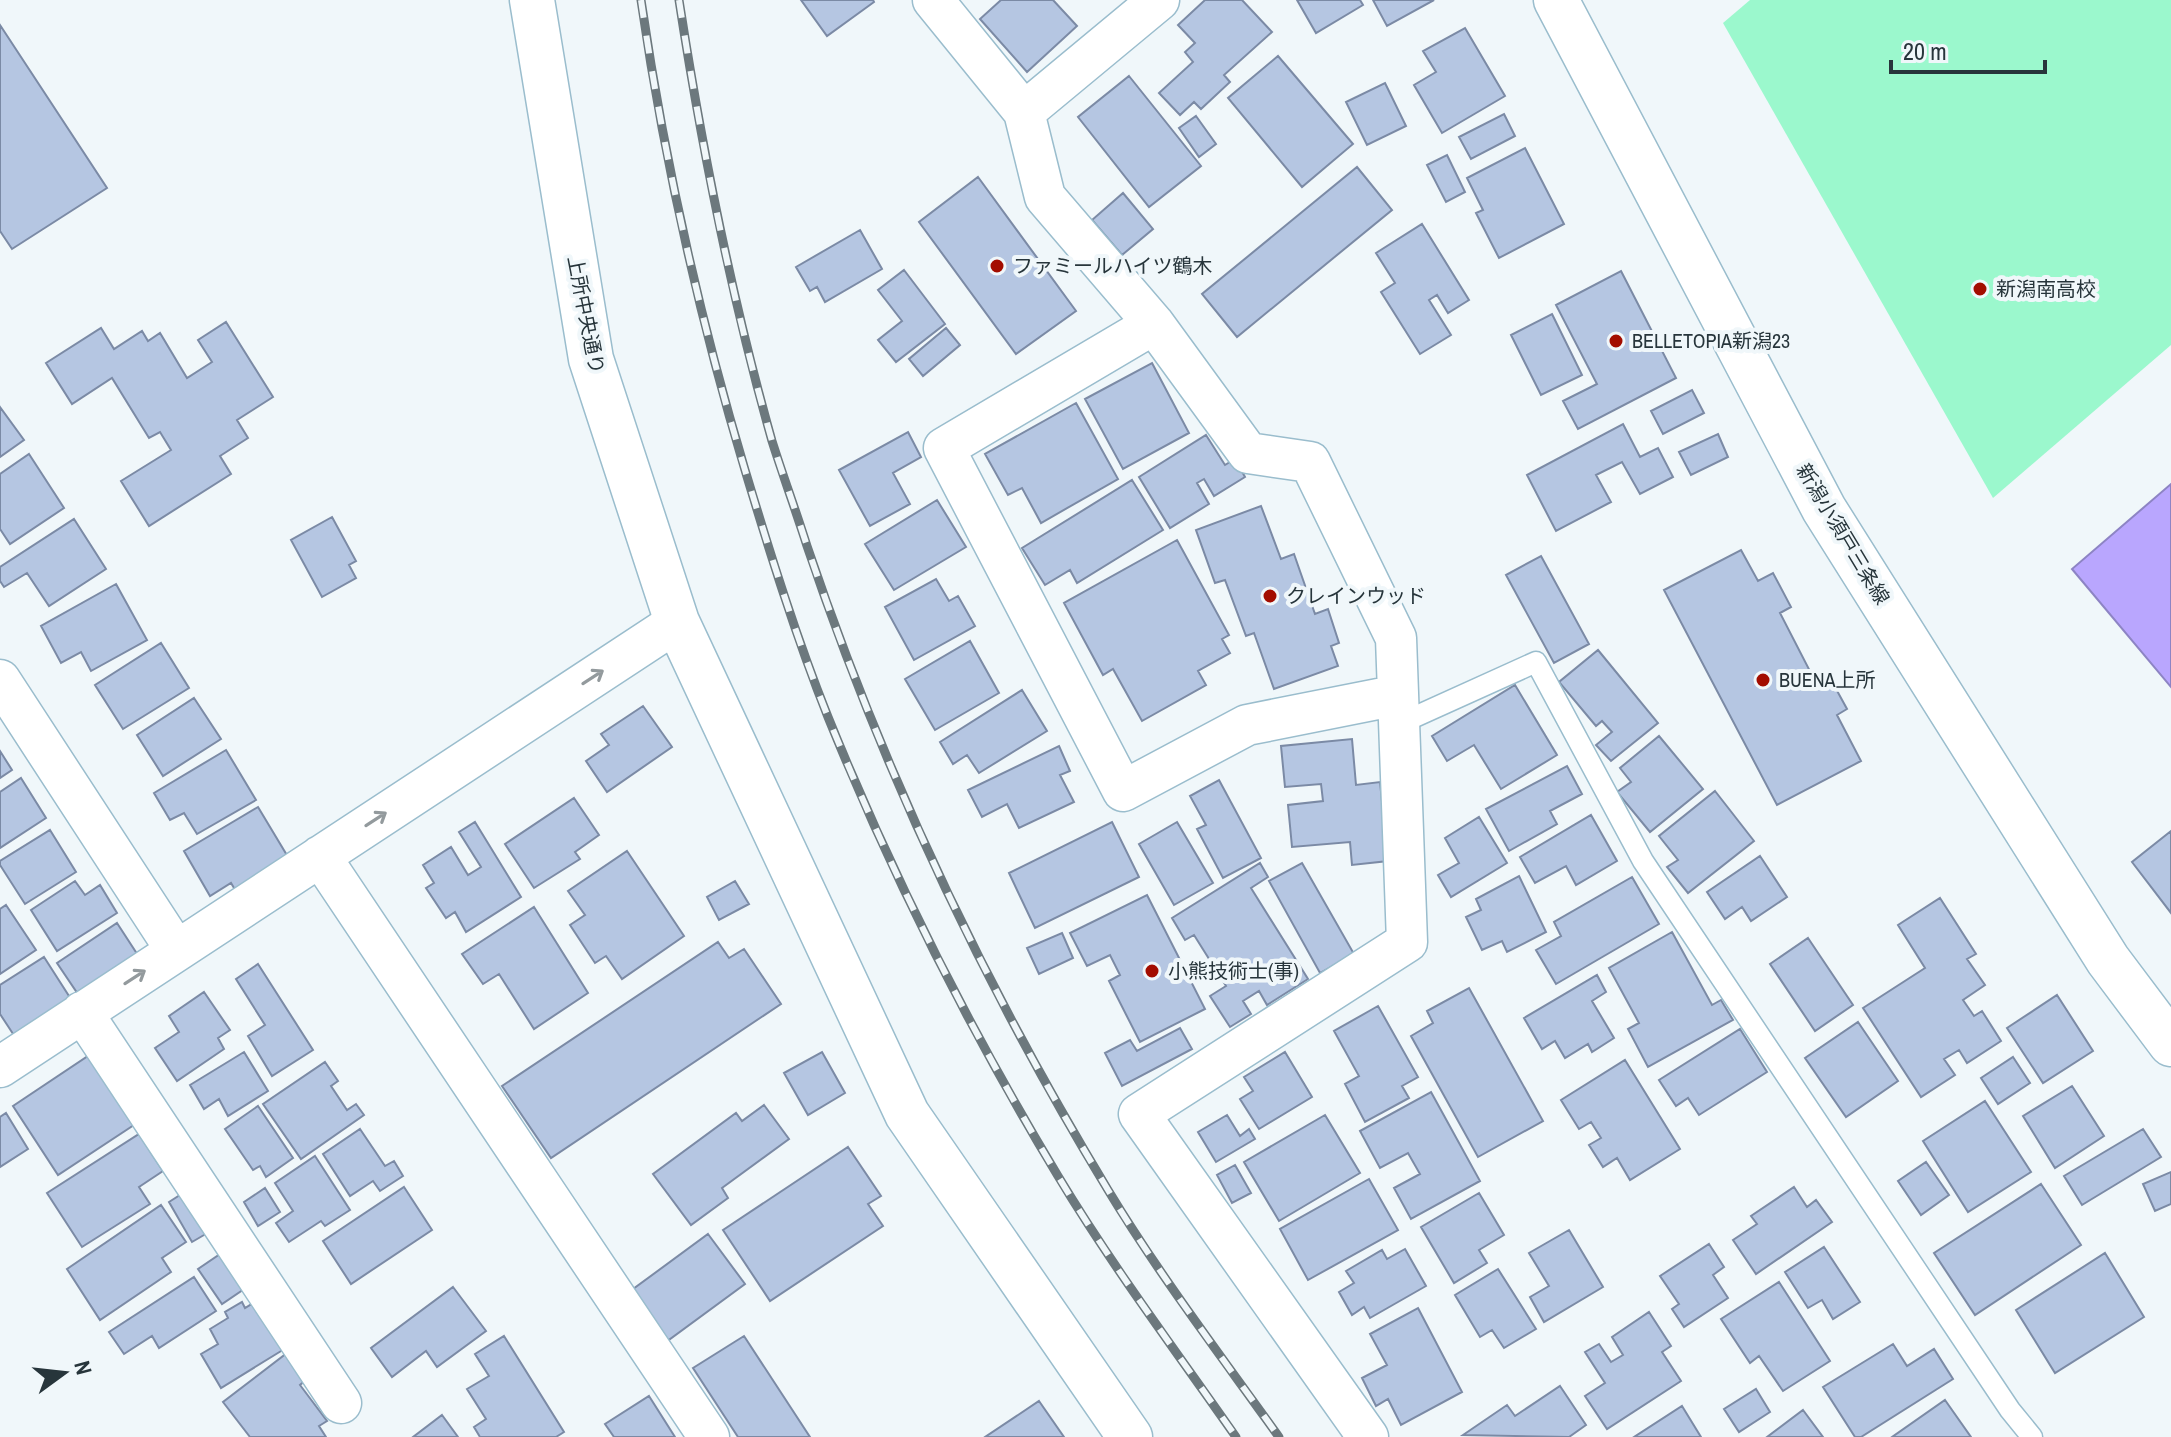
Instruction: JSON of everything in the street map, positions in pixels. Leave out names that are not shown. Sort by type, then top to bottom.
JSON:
[{"type":"street","name":"上所中央通り","points":[[532,0],[591,359],[677,622],[907,1114],[1130,1437]]},
{"type":"street","points":[[933,0],[1024,112],[1045,197],[1154,324],[1248,453],[1310,462],[1396,638],[1407,942],[1139,1114],[1368,1437]]},
{"type":"street","points":[[1024,112],[1159,0]]},
{"type":"street","name":"新潟小須戸三条線","points":[[1556,0],[1824,509],[2108,960],[2171,1044]]},
{"type":"street","points":[[1154,324],[944,448],[1123,791],[1247,725],[1398,710]]},
{"type":"street","points":[[0,1067],[677,622]]},
{"type":"street","points":[[0,680],[176,950]]},
{"type":"street","points":[[320,856],[709,1437]]},
{"type":"street","points":[[82,1012],[341,1403]]},
{"type":"lane","points":[[1398,710],[1536,662],[1643,861],[2001,1397],[2032,1437]]},
{"type":"green space","points":[[1750,0],[2171,0],[2171,345],[1993,498],[1723,23]]},
{"type":"shaded area","points":[[2171,484],[2171,687],[2072,569]]},
{"type":"building","points":[[801,0],[873,0],[874,2],[827,36]]},
{"type":"building","points":[[1001,0],[1053,0],[1077,26],[1027,72],[980,19]]},
{"type":"building","points":[[1205,0],[1242,0],[1272,32],[1224,75],[1230,82],[1201,109],[1194,102],[1180,115],[1159,93],[1193,62],[1185,52],[1195,43],[1178,25]]},
{"type":"building","points":[[1297,0],[1360,0],[1363,5],[1316,33]]},
{"type":"building","points":[[1373,0],[1434,0],[1387,26]]},
{"type":"building","points":[[0,25],[107,188],[12,249],[0,231]]},
{"type":"building","points":[[1465,28],[1505,96],[1442,133],[1414,85],[1436,72],[1423,51]]},
{"type":"building","points":[[1278,56],[1353,144],[1302,187],[1228,98]]},
{"type":"building","points":[[1129,76],[1201,166],[1149,207],[1078,117]]},
{"type":"building","points":[[1385,83],[1406,126],[1367,145],[1346,102]]},
{"type":"building","points":[[1504,114],[1515,136],[1471,159],[1459,137]]},
{"type":"building","points":[[1196,116],[1216,144],[1199,157],[1179,128]]},
{"type":"building","points":[[1525,148],[1564,224],[1499,258],[1476,213],[1483,210],[1467,178]]},
{"type":"building","points":[[1447,155],[1465,192],[1446,202],[1427,165]]},
{"type":"building","points":[[1357,167],[1392,210],[1237,337],[1202,294]]},
{"type":"building","name":"ファミールハイツ鶴木","points":[[978,177],[1076,311],[1016,354],[919,222]]},
{"type":"building","points":[[1123,193],[1153,229],[1122,255],[1092,220]]},
{"type":"building","points":[[1422,224],[1469,300],[1448,313],[1437,295],[1429,300],[1451,335],[1420,354],[1381,292],[1395,283],[1376,253]]},
{"type":"building","points":[[860,230],[882,269],[825,302],[817,287],[810,291],[796,267]]},
{"type":"building","points":[[904,270],[945,324],[896,362],[878,340],[902,321],[878,290]]},
{"type":"building","name":"BELLETOPIA新潟23","points":[[1621,271],[1676,378],[1578,429],[1563,401],[1597,384],[1556,305]]},
{"type":"building","points":[[1552,314],[1582,375],[1541,395],[1511,335]]},
{"type":"building","points":[[226,322],[273,397],[237,420],[248,438],[220,456],[231,474],[149,526],[121,481],[171,450],[160,432],[149,438],[112,378],[72,404],[46,363],[101,328],[114,349],[142,331],[148,341],[160,333],[187,378],[212,362],[198,340]]},
{"type":"building","points":[[946,328],[960,345],[923,376],[909,359]]},
{"type":"building","points":[[1152,363],[1189,433],[1123,469],[1085,399]]},
{"type":"building","points":[[1692,390],[1704,413],[1663,434],[1651,411]]},
{"type":"building","points":[[1076,403],[1118,479],[1041,523],[1022,488],[1008,495],[985,454]]},
{"type":"building","points":[[0,407],[24,440],[0,457]]},
{"type":"building","points":[[1623,424],[1640,457],[1658,448],[1673,477],[1640,494],[1622,462],[1596,475],[1611,502],[1556,531],[1527,475]]},
{"type":"building","points":[[908,432],[921,457],[893,473],[910,504],[870,526],[839,470]]},
{"type":"building","points":[[1718,434],[1728,457],[1691,475],[1679,452]]},
{"type":"building","points":[[1206,435],[1225,465],[1235,459],[1245,477],[1214,496],[1204,479],[1197,483],[1209,504],[1170,528],[1139,477]]},
{"type":"building","points":[[29,454],[64,508],[10,544],[0,529],[0,474]]},
{"type":"building","points":[[1132,480],[1163,530],[1077,583],[1070,570],[1045,585],[1022,548]]},
{"type":"building","points":[[937,500],[966,547],[894,590],[865,544]]},
{"type":"building","name":"クレインウッド","points":[[1261,506],[1281,559],[1294,554],[1315,614],[1328,609],[1339,643],[1331,646],[1338,666],[1274,689],[1254,633],[1246,636],[1225,580],[1215,583],[1196,530]]},
{"type":"building","points":[[332,517],[356,561],[349,565],[356,578],[322,597],[291,540]]},
{"type":"building","points":[[74,519],[106,569],[49,606],[27,573],[4,587],[0,581],[0,567]]},
{"type":"building","points":[[1177,540],[1229,635],[1222,639],[1230,653],[1198,671],[1206,685],[1142,721],[1113,669],[1103,675],[1064,603]]},
{"type":"building","name":"BUENA上所","points":[[1741,550],[1758,581],[1773,573],[1791,607],[1780,613],[1816,683],[1829,676],[1847,709],[1837,715],[1861,761],[1777,805],[1664,590]]},
{"type":"building","points":[[1541,556],[1589,644],[1554,663],[1506,575]]},
{"type":"building","points":[[936,579],[949,601],[958,596],[975,626],[914,660],[885,607]]},
{"type":"building","points":[[116,584],[147,640],[91,671],[81,652],[61,663],[41,626]]},
{"type":"building","points":[[970,641],[999,693],[935,730],[905,679]]},
{"type":"building","points":[[161,643],[189,688],[123,729],[95,685]]},
{"type":"building","points":[[1598,650],[1658,723],[1611,761],[1596,745],[1612,732],[1602,721],[1596,726],[1559,682]]},
{"type":"building","points":[[1515,685],[1557,755],[1501,789],[1474,745],[1447,761],[1432,736]]},
{"type":"building","points":[[1022,690],[1047,731],[979,773],[967,755],[953,764],[940,742]]},
{"type":"building","points":[[194,698],[221,739],[163,776],[137,735]]},
{"type":"building","points":[[643,706],[672,747],[607,792],[586,761],[609,745],[601,734]]},
{"type":"building","points":[[1659,736],[1703,789],[1650,832],[1617,792],[1631,782],[1620,768]]},
{"type":"building","points":[[1352,739],[1356,785],[1380,782],[1388,861],[1352,865],[1350,842],[1292,847],[1288,805],[1323,801],[1321,784],[1285,787],[1281,746]]},
{"type":"building","points":[[1059,746],[1070,771],[1060,775],[1074,802],[1019,828],[1007,804],[982,817],[968,790]]},
{"type":"building","points":[[226,750],[256,800],[197,834],[184,813],[170,820],[154,793]]},
{"type":"building","points":[[0,751],[12,770],[0,778]]},
{"type":"building","points":[[1567,766],[1582,794],[1550,811],[1557,824],[1509,851],[1486,809]]},
{"type":"building","points":[[21,778],[46,818],[0,848],[0,792]]},
{"type":"building","points":[[1219,780],[1261,858],[1223,878],[1197,829],[1206,825],[1190,796]]},
{"type":"building","points":[[1715,791],[1754,841],[1688,893],[1667,867],[1678,860],[1659,836]]},
{"type":"building","points":[[574,798],[599,835],[575,852],[580,859],[534,888],[505,844]]},
{"type":"building","points":[[258,807],[291,862],[237,893],[231,883],[210,896],[184,851]]},
{"type":"building","points":[[1591,815],[1617,861],[1576,885],[1566,866],[1535,883],[1520,857]]},
{"type":"building","points":[[1479,817],[1507,863],[1451,897],[1438,875],[1459,863],[1445,838]]},
{"type":"building","points":[[475,822],[521,897],[466,932],[455,912],[446,918],[426,888],[434,883],[423,865],[451,847],[468,875],[481,867],[459,832]]},
{"type":"building","points":[[1112,822],[1139,877],[1035,928],[1009,873]]},
{"type":"building","points":[[1177,822],[1213,883],[1174,905],[1139,844]]},
{"type":"building","points":[[50,830],[76,872],[25,904],[0,861]]},
{"type":"building","points":[[2171,831],[2171,913],[2132,862]]},
{"type":"building","points":[[627,851],[684,936],[622,979],[606,956],[595,963],[570,925],[585,915],[568,891]]},
{"type":"building","points":[[1760,856],[1787,897],[1751,921],[1742,907],[1725,919],[1707,892]]},
{"type":"building","points":[[1260,863],[1268,877],[1251,888],[1308,979],[1267,1005],[1259,991],[1243,1001],[1251,1014],[1230,1027],[1210,996],[1226,986],[1194,935],[1185,940],[1172,918]]},
{"type":"building","points":[[1302,863],[1354,954],[1320,973],[1269,881]]},
{"type":"building","points":[[1519,876],[1546,932],[1507,952],[1502,941],[1482,950],[1466,917],[1481,910],[1476,899]]},
{"type":"building","points":[[1632,877],[1659,924],[1556,984],[1536,950],[1561,936],[1554,922]]},
{"type":"building","points":[[75,881],[85,895],[100,885],[117,913],[57,951],[31,910]]},
{"type":"building","points":[[735,881],[749,904],[719,920],[707,897]]},
{"type":"building","name":"小熊技術士(事)","points":[[1147,895],[1205,1009],[1140,1042],[1109,981],[1120,975],[1110,955],[1087,966],[1070,933]]},
{"type":"building","points":[[1940,898],[1976,954],[1967,959],[1985,985],[1963,1000],[1974,1016],[1982,1011],[2001,1041],[1967,1063],[1959,1050],[1944,1059],[1955,1075],[1921,1097],[1863,1008],[1925,968],[1898,925]]},
{"type":"building","points":[[6,905],[36,950],[0,974],[0,909]]},
{"type":"building","points":[[534,907],[588,993],[534,1029],[499,974],[483,984],[462,954]]},
{"type":"building","points":[[117,923],[143,963],[84,1003],[57,963]]},
{"type":"building","points":[[1672,932],[1712,1005],[1721,1000],[1733,1020],[1648,1067],[1628,1029],[1639,1023],[1609,968]]},
{"type":"building","points":[[1062,933],[1073,958],[1039,974],[1027,948]]},
{"type":"building","points":[[1808,938],[1853,1005],[1815,1031],[1770,964]]},
{"type":"building","points":[[718,942],[729,958],[744,949],[781,1004],[551,1158],[502,1086]]},
{"type":"building","points":[[44,957],[76,1007],[19,1043],[0,1014],[0,985]]},
{"type":"building","points":[[258,964],[313,1050],[272,1076],[248,1036],[265,1025],[236,979]]},
{"type":"building","points":[[1597,975],[1606,992],[1592,1001],[1614,1038],[1592,1052],[1588,1044],[1565,1058],[1555,1041],[1542,1049],[1524,1018]]},
{"type":"building","points":[[1469,988],[1543,1121],[1478,1157],[1411,1036],[1433,1023],[1427,1011]]},
{"type":"building","points":[[204,992],[230,1030],[218,1038],[224,1049],[177,1081],[155,1048],[179,1032],[169,1016]]},
{"type":"building","points":[[2057,995],[2093,1051],[2043,1083],[2007,1028]]},
{"type":"building","points":[[1378,1006],[1418,1077],[1402,1086],[1409,1098],[1365,1122],[1345,1084],[1359,1076],[1334,1031]]},
{"type":"building","points":[[1858,1022],[1898,1081],[1846,1117],[1805,1058]]},
{"type":"building","points":[[1180,1028],[1192,1049],[1122,1086],[1105,1053],[1130,1040],[1137,1051]]},
{"type":"building","points":[[1740,1029],[1767,1072],[1699,1115],[1688,1098],[1676,1106],[1659,1080]]},
{"type":"building","points":[[94,1052],[140,1121],[58,1175],[13,1106]]},
{"type":"building","points":[[244,1052],[268,1091],[228,1116],[219,1099],[204,1109],[190,1085]]},
{"type":"building","points":[[822,1052],[845,1093],[808,1115],[784,1073]]},
{"type":"building","points":[[1285,1052],[1312,1097],[1259,1129],[1240,1099],[1253,1091],[1244,1077]]},
{"type":"building","points":[[2013,1057],[2030,1083],[1998,1104],[1981,1078]]},
{"type":"building","points":[[1625,1060],[1680,1149],[1630,1180],[1617,1158],[1603,1167],[1589,1145],[1601,1138],[1591,1122],[1579,1129],[1561,1100]]},
{"type":"building","points":[[325,1062],[338,1081],[331,1086],[347,1110],[356,1104],[364,1115],[301,1159],[263,1104]]},
{"type":"building","points":[[2072,1086],[2104,1136],[2055,1168],[2023,1116]]},
{"type":"building","points":[[1431,1092],[1480,1181],[1411,1219],[1394,1188],[1420,1174],[1408,1153],[1380,1168],[1360,1131]]},
{"type":"building","points":[[1985,1101],[2031,1172],[1968,1212],[1923,1141]]},
{"type":"building","points":[[764,1105],[789,1139],[722,1188],[728,1198],[691,1225],[653,1174],[736,1113],[742,1121]]},
{"type":"building","points":[[258,1106],[293,1158],[266,1177],[260,1166],[253,1170],[225,1129]]},
{"type":"building","points":[[6,1113],[28,1149],[0,1167],[0,1117]]},
{"type":"building","points":[[1227,1115],[1240,1136],[1249,1129],[1255,1139],[1216,1162],[1198,1132]]},
{"type":"building","points":[[1325,1115],[1360,1173],[1279,1221],[1244,1162]]},
{"type":"building","points":[[360,1129],[385,1166],[394,1161],[403,1176],[380,1191],[373,1181],[350,1196],[323,1154]]},
{"type":"building","points":[[2143,1129],[2161,1157],[2082,1205],[2064,1176]]},
{"type":"building","points":[[139,1134],[163,1171],[139,1187],[150,1204],[82,1247],[47,1193]]},
{"type":"building","points":[[848,1147],[881,1196],[868,1204],[883,1226],[770,1301],[723,1230]]},
{"type":"building","points":[[315,1156],[350,1210],[325,1226],[321,1221],[289,1242],[276,1223],[293,1211],[275,1183]]},
{"type":"building","points":[[1926,1162],[1949,1195],[1921,1215],[1898,1181]]},
{"type":"building","points":[[1235,1165],[1251,1193],[1232,1203],[1217,1175]]},
{"type":"building","points":[[2171,1172],[2171,1204],[2155,1211],[2143,1184]]},
{"type":"building","points":[[1369,1179],[1398,1230],[1308,1280],[1280,1229]]},
{"type":"building","points":[[2041,1184],[2081,1245],[1975,1315],[1934,1253]]},
{"type":"building","points":[[404,1187],[432,1230],[351,1284],[323,1241]]},
{"type":"building","points":[[1794,1187],[1807,1207],[1816,1200],[1832,1222],[1756,1274],[1733,1240],[1757,1224],[1751,1216]]},
{"type":"building","points":[[191,1188],[216,1228],[192,1242],[169,1202]]},
{"type":"building","points":[[265,1188],[280,1212],[258,1226],[244,1202]]},
{"type":"building","points":[[1479,1193],[1504,1235],[1479,1250],[1487,1263],[1454,1283],[1421,1227]]},
{"type":"building","points":[[161,1205],[186,1242],[162,1258],[171,1272],[100,1320],[67,1269]]},
{"type":"building","points":[[1569,1230],[1603,1287],[1544,1322],[1530,1297],[1549,1286],[1529,1253]]},
{"type":"building","points":[[708,1234],[745,1284],[666,1342],[629,1292]]},
{"type":"building","points":[[1709,1244],[1724,1267],[1713,1275],[1728,1298],[1684,1327],[1672,1309],[1679,1304],[1660,1276]]},
{"type":"building","points":[[1824,1247],[1860,1302],[1833,1319],[1822,1300],[1808,1308],[1785,1272]]},
{"type":"building","points":[[229,1248],[253,1283],[222,1304],[198,1269]]},
{"type":"building","points":[[1405,1249],[1426,1286],[1370,1318],[1364,1307],[1352,1315],[1339,1292],[1354,1283],[1346,1271],[1382,1250],[1387,1259]]},
{"type":"building","points":[[2105,1253],[2144,1317],[2055,1373],[2016,1310]]},
{"type":"building","points":[[1498,1269],[1536,1329],[1504,1348],[1492,1330],[1480,1337],[1455,1295]]},
{"type":"building","points":[[194,1277],[216,1311],[159,1348],[152,1336],[124,1354],[109,1332]]},
{"type":"building","points":[[1779,1282],[1830,1361],[1783,1391],[1759,1356],[1750,1363],[1721,1319]]},
{"type":"building","points":[[453,1287],[486,1331],[437,1367],[426,1351],[392,1377],[371,1348]]},
{"type":"building","points":[[258,1300],[286,1348],[221,1388],[201,1354],[218,1344],[210,1329],[228,1318],[225,1312],[242,1302],[245,1308]]},
{"type":"building","points":[[1418,1308],[1462,1392],[1401,1425],[1388,1399],[1376,1406],[1362,1378],[1387,1365],[1370,1334]]},
{"type":"building","points":[[1649,1312],[1671,1346],[1662,1352],[1681,1381],[1607,1429],[1585,1396],[1605,1383],[1585,1352],[1599,1344],[1611,1362],[1623,1355],[1612,1337]]},
{"type":"building","points":[[504,1336],[564,1432],[556,1437],[480,1437],[474,1427],[486,1419],[467,1389],[489,1376],[475,1354]]},
{"type":"building","points":[[744,1336],[810,1437],[738,1437],[693,1368]]},
{"type":"building","points":[[1893,1344],[1907,1366],[1934,1349],[1953,1379],[1861,1437],[1855,1437],[1823,1387]]},
{"type":"building","points":[[287,1353],[307,1379],[300,1385],[327,1421],[319,1426],[326,1437],[250,1437],[223,1402]]},
{"type":"building","points":[[1560,1386],[1586,1425],[1569,1437],[1463,1435],[1507,1405],[1515,1416]]},
{"type":"building","points":[[1756,1389],[1770,1412],[1739,1432],[1724,1409]]},
{"type":"building","points":[[649,1396],[675,1437],[614,1437],[605,1424]]},
{"type":"building","points":[[1945,1400],[1971,1437],[1892,1437]]},
{"type":"building","points":[[1039,1401],[1064,1437],[985,1437]]},
{"type":"building","points":[[1682,1406],[1701,1437],[1634,1437]]},
{"type":"building","points":[[1803,1410],[1823,1437],[1767,1437]]},
{"type":"building","points":[[442,1415],[458,1437],[413,1437]]},
{"type":"railway","points":[[641,0],[672,178],[713,354],[774,564],[828,717],[934,951],[1025,1121],[1100,1243],[1236,1437]]},
{"type":"railway","points":[[679,0],[719,222],[743,332],[772,441],[837,630],[903,795],[979,956],[1108,1190],[1148,1253],[1279,1437]]},
{"type":"place","name":"ファミールハイツ鶴木","points":[[997,266]]},
{"type":"place","name":"新潟南高校","points":[[1980,289]]},
{"type":"place","name":"BELLETOPIA新潟23","points":[[1616,341]]},
{"type":"place","name":"クレインウッド","points":[[1270,596]]},
{"type":"place","name":"BUENA上所","points":[[1763,680]]},
{"type":"place","name":"小熊技術士(事)","points":[[1152,971]]}]
